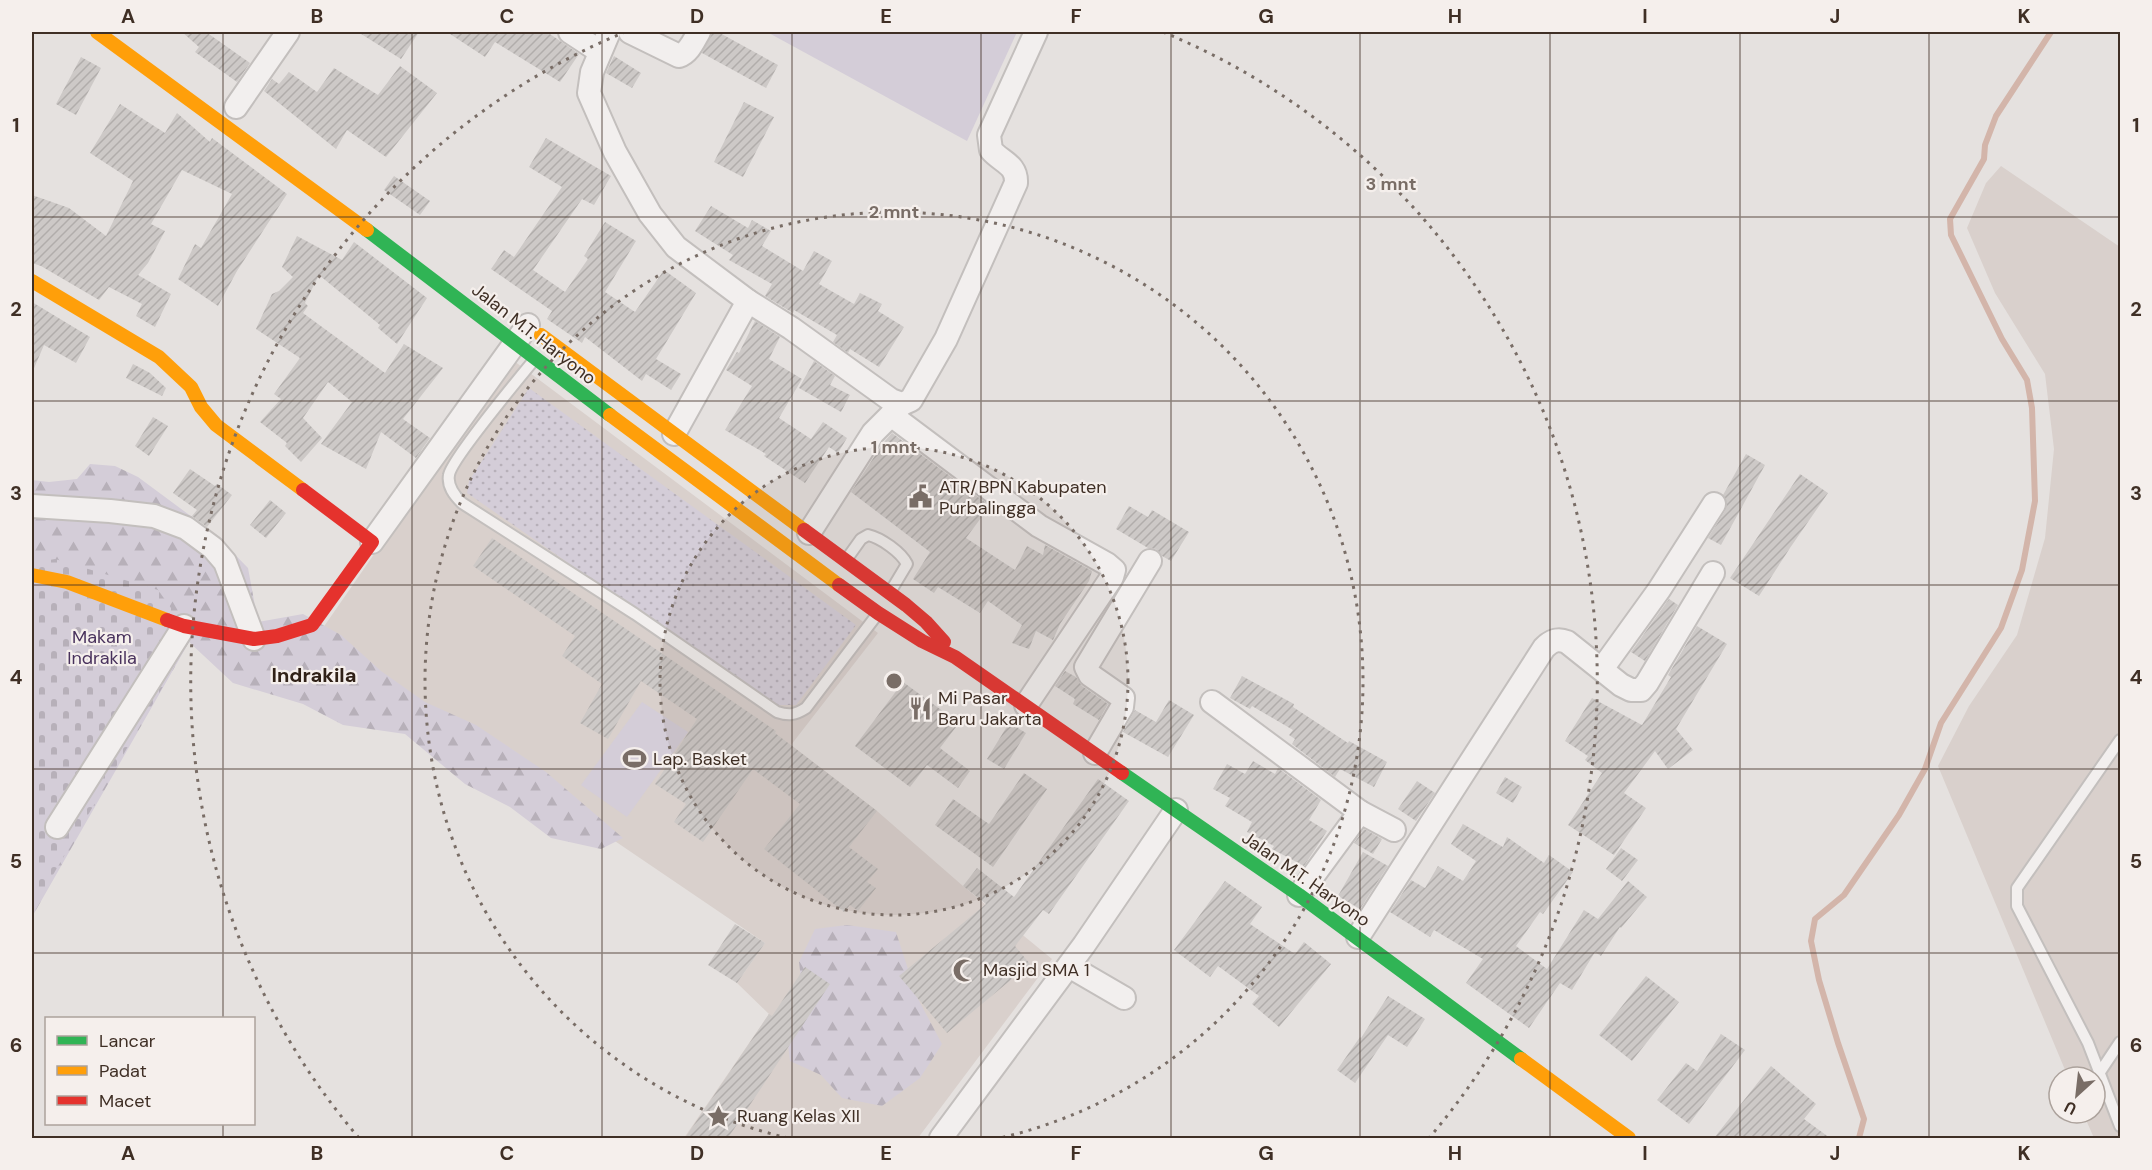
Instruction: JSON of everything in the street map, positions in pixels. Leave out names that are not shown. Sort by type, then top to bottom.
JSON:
[{"type":"main road","name":"Jalan M.T. Haryono","points":[[97,32],[387,245],[521,329],[674,434],[915,610],[932,626],[955,657]]},
{"type":"main road","points":[[32,281],[159,357],[191,387],[201,407],[216,425],[372,542],[312,625],[277,636],[254,639],[184,626],[67,582],[32,575]]},
{"type":"main road","name":"Jalan M.T. Haryono","points":[[521,329],[536,358],[646,443],[879,613],[922,641],[955,657],[1299,895],[1629,1138]]},
{"type":"street","points":[[236,107],[288,32]]},
{"type":"street","points":[[570,32],[604,41],[592,72],[589,93],[606,134],[634,189],[676,247],[748,301],[791,328],[884,396],[896,409],[1039,526],[1114,570],[1112,577],[1026,705]]},
{"type":"street","points":[[630,32],[679,56],[689,49],[699,32]]},
{"type":"street","points":[[808,533],[873,433],[896,409],[911,400],[946,339],[1016,183],[1015,172],[1010,164],[991,150],[989,135],[1036,32]]},
{"type":"street","points":[[674,434],[748,301]]},
{"type":"street","points":[[372,542],[521,329]]},
{"type":"street","points":[[1602,669],[1659,590],[1713,504]]},
{"type":"street","points":[[32,506],[154,516],[186,528],[213,548],[225,562],[254,639]]},
{"type":"street","points":[[1095,753],[1122,707],[1123,698],[1090,675],[1086,667],[1150,561]]},
{"type":"street","points":[[1358,937],[1544,648],[1554,641],[1567,642],[1621,685],[1631,690],[1641,690],[1713,573]]},
{"type":"street","points":[[57,828],[184,626]]},
{"type":"street","points":[[1212,702],[1360,812],[1394,830]]},
{"type":"street","points":[[941,1138],[1069,966],[1176,810]]},
{"type":"street","points":[[1299,895],[1360,812]]},
{"type":"street","points":[[1069,966],[1124,998]]},
{"type":"lane","points":[[536,358],[460,454],[448,473],[449,484],[454,495],[462,503],[635,614],[777,712],[787,715],[795,714],[806,708],[879,613]]},
{"type":"lane","points":[[845,560],[868,535],[875,537],[904,557],[907,564],[890,592]]},
{"type":"lane","points":[[2097,1065],[2017,906],[2017,888],[2121,740]]},
{"type":"lane","points":[[2105,1065],[2121,1042]]},
{"type":"lane","points":[[2107,1090],[2121,1126]]},
{"type":"shaded area","points":[[2001,166],[2120,247],[2120,1138],[2094,1138],[2088,1125],[2107,1125],[2107,1065],[2063,1065],[1938,766],[1969,706],[2017,635],[2045,538],[2054,449],[2045,374],[1995,293],[1967,228],[1986,183]]},
{"type":"shaded area","points":[[510,358],[878,633],[791,745],[877,811],[1052,959],[918,1138],[684,1138],[769,1014],[737,983],[765,943],[316,638]]},
{"type":"green space","points":[[767,32],[1017,32],[967,141]]},
{"type":"green space","points":[[529,388],[856,625],[796,705],[774,705],[467,493],[469,481]]},
{"type":"green space","points":[[90,464],[115,466],[138,477],[215,534],[248,568],[258,622],[303,614],[341,635],[381,671],[425,702],[476,725],[546,772],[623,838],[601,849],[551,838],[510,807],[465,784],[405,734],[343,725],[303,704],[233,683],[189,642],[32,917],[32,480],[49,482],[77,479]]},
{"type":"green space","name":"Makam Indrakila","points":[[55,559],[158,590],[184,626],[189,642],[36,904],[32,899],[32,563]]},
{"type":"green space","name":"Lap. Basket","points":[[642,702],[688,732],[627,817],[581,785]]},
{"type":"green space","points":[[847,925],[896,932],[917,997],[942,1044],[920,1078],[882,1106],[842,1098],[821,1075],[790,1061],[787,1037],[804,1005],[799,962],[815,929]]},
{"type":"building","points":[[182,32],[206,32],[250,63],[237,82],[195,52],[199,47]]},
{"type":"building","points":[[358,32],[419,32],[401,59]]},
{"type":"building","points":[[447,32],[547,32],[579,54],[560,82],[495,42],[485,57]]},
{"type":"building","points":[[712,32],[718,32],[778,65],[766,88],[702,53]]},
{"type":"building","points":[[614,56],[641,73],[632,88],[606,73]]},
{"type":"building","points":[[81,57],[101,68],[76,115],[56,104]]},
{"type":"building","points":[[400,66],[437,93],[386,157],[347,130],[336,149],[264,91],[272,79],[279,84],[289,72],[317,92],[334,68],[378,95]]},
{"type":"building","points":[[744,102],[774,117],[743,177],[714,162]]},
{"type":"building","points":[[120,104],[165,133],[177,113],[210,142],[212,138],[287,194],[237,271],[218,306],[178,279],[195,244],[201,248],[232,194],[182,170],[151,224],[165,231],[148,263],[138,275],[171,294],[155,327],[136,316],[142,304],[109,287],[99,300],[32,263],[32,195],[69,208],[106,236],[133,181],[90,153]]},
{"type":"building","points":[[546,138],[611,176],[594,205],[582,199],[533,270],[565,292],[588,259],[584,256],[605,222],[636,241],[605,292],[635,312],[664,270],[696,293],[656,359],[681,374],[671,390],[646,374],[642,381],[585,337],[582,343],[547,319],[552,311],[491,269],[504,250],[514,257],[562,187],[529,167]]},
{"type":"building","points":[[394,176],[430,201],[420,215],[384,190]]},
{"type":"building","points":[[711,206],[748,228],[752,220],[771,231],[762,246],[803,271],[814,251],[832,261],[819,284],[854,304],[860,293],[882,304],[878,311],[904,327],[879,367],[850,349],[848,353],[833,342],[837,335],[765,296],[772,284],[729,260],[733,255],[695,231]]},
{"type":"building","points":[[297,236],[342,260],[354,242],[427,298],[397,344],[378,328],[380,325],[319,275],[305,303],[308,306],[303,313],[385,373],[404,344],[443,368],[403,419],[430,438],[416,458],[381,432],[366,469],[321,444],[352,402],[328,382],[303,418],[322,438],[301,462],[285,446],[287,443],[260,422],[281,399],[274,394],[300,358],[256,329],[272,294],[279,291],[293,277],[282,267]]},
{"type":"building","points":[[32,302],[90,337],[76,363],[44,345],[32,373]]},
{"type":"building","points":[[755,321],[780,337],[769,359],[802,379],[779,418],[811,439],[823,422],[847,438],[838,453],[829,447],[805,483],[764,456],[766,454],[725,430],[752,386],[726,370],[737,352],[739,353]]},
{"type":"building","points":[[814,361],[835,376],[830,385],[850,395],[841,412],[799,388]]},
{"type":"building","points":[[133,364],[150,373],[166,388],[162,396],[126,378]]},
{"type":"building","points":[[153,417],[168,426],[149,456],[135,446]]},
{"type":"building","points":[[892,433],[990,506],[966,538],[1015,570],[1027,546],[1043,555],[1045,545],[1092,571],[1089,581],[1060,624],[1053,640],[1036,631],[1029,649],[1012,643],[1022,625],[988,601],[980,613],[938,587],[934,593],[913,579],[930,552],[851,492]]},
{"type":"building","points":[[1746,454],[1765,465],[1721,545],[1708,538],[1725,511],[1727,504],[1723,495]]},
{"type":"building","points":[[190,469],[232,495],[207,527],[192,516],[197,510],[173,493]]},
{"type":"building","points":[[1800,474],[1828,493],[1759,596],[1730,578]]},
{"type":"building","points":[[270,500],[286,513],[266,538],[250,525]]},
{"type":"building","points":[[1129,506],[1148,517],[1152,510],[1189,532],[1171,561],[1156,549],[1148,548],[1116,529]]},
{"type":"building","points":[[492,538],[776,731],[775,733],[877,811],[849,847],[878,869],[867,882],[876,888],[858,911],[850,905],[844,912],[764,849],[800,804],[753,769],[703,842],[674,822],[686,804],[655,784],[697,719],[641,681],[608,739],[580,723],[602,684],[562,656],[575,636],[473,566]]},
{"type":"building","points":[[1669,599],[1678,605],[1645,661],[1631,652]]},
{"type":"building","points":[[1697,626],[1727,644],[1676,729],[1693,750],[1668,769],[1655,751],[1624,793],[1646,808],[1614,855],[1568,825],[1602,773],[1585,760],[1588,756],[1565,741],[1592,698],[1642,725],[1671,677],[1668,675]]},
{"type":"building","points":[[1065,671],[1076,677],[1082,686],[1108,704],[1099,720],[1073,704],[1075,699],[1055,686]]},
{"type":"building","points":[[1242,676],[1294,704],[1293,707],[1348,743],[1349,741],[1387,762],[1374,787],[1340,769],[1335,777],[1292,744],[1295,739],[1289,735],[1293,730],[1252,706],[1250,709],[1230,698]]},
{"type":"building","points":[[903,682],[959,723],[940,748],[970,771],[958,788],[927,765],[910,787],[855,746]]},
{"type":"building","points":[[1169,700],[1194,715],[1168,757],[1123,732],[1135,710],[1156,722]]},
{"type":"building","points":[[1009,723],[1026,733],[1004,769],[987,759]]},
{"type":"building","points":[[1253,761],[1275,774],[1278,768],[1321,800],[1309,820],[1327,831],[1304,866],[1272,849],[1274,846],[1247,832],[1252,822],[1225,806],[1230,798],[1213,789],[1227,764],[1245,774]]},
{"type":"building","points":[[1024,773],[1047,789],[993,867],[935,825],[953,799],[989,824]]},
{"type":"building","points":[[1505,777],[1522,787],[1513,803],[1496,793]]},
{"type":"building","points":[[1098,779],[1129,801],[1049,914],[1043,910],[1015,946],[1030,964],[947,1033],[899,976],[986,904],[963,886],[977,868],[1014,897]]},
{"type":"building","points":[[1417,781],[1435,793],[1416,821],[1398,809]]},
{"type":"building","points":[[1463,824],[1503,847],[1507,837],[1544,863],[1549,855],[1573,872],[1543,914],[1540,912],[1516,946],[1547,969],[1584,910],[1598,919],[1628,881],[1647,897],[1620,927],[1601,956],[1595,952],[1572,990],[1560,983],[1529,1028],[1466,983],[1483,959],[1434,930],[1430,937],[1390,912],[1411,880],[1425,888],[1438,866],[1463,881],[1476,861],[1451,844]]},
{"type":"building","points":[[1364,829],[1382,839],[1373,854],[1354,843]]},
{"type":"building","points":[[1621,848],[1638,860],[1622,881],[1606,869]]},
{"type":"building","points":[[1363,852],[1388,866],[1360,909],[1338,896]]},
{"type":"building","points":[[1225,881],[1262,907],[1250,924],[1295,954],[1304,942],[1331,964],[1279,1027],[1252,1004],[1259,996],[1218,966],[1210,977],[1174,950]]},
{"type":"building","points":[[735,924],[765,943],[737,983],[708,965]]},
{"type":"building","points":[[805,967],[830,984],[728,1138],[685,1138],[769,1014],[772,1016]]},
{"type":"building","points":[[1646,976],[1679,1002],[1632,1061],[1599,1035]]},
{"type":"building","points":[[1388,996],[1425,1019],[1407,1047],[1388,1035],[1355,1083],[1337,1070]]},
{"type":"building","points":[[1721,1034],[1745,1050],[1689,1124],[1657,1100],[1686,1063],[1697,1071]]},
{"type":"building","points":[[1771,1066],[1816,1104],[1804,1119],[1830,1138],[1714,1138]]},
{"type":"waterway","points":[[1859,1138],[1864,1119],[1819,980],[1811,941],[1815,919],[1844,895],[1899,815],[1925,769],[1941,723],[2001,628],[2022,570],[2035,501],[2032,408],[2027,380],[2002,339],[1951,235],[1950,219],[1984,159],[1985,145],[1996,116],[2051,32]]},
{"type":"traffic: fast","points":[[367,230],[610,415]]},
{"type":"traffic: fast","points":[[1122,773],[1299,895],[1521,1059]]},
{"type":"traffic: slow","points":[[97,32],[367,230]]},
{"type":"traffic: slow","points":[[32,281],[159,357],[191,387],[201,407],[216,425],[303,490]]},
{"type":"traffic: slow","points":[[541,335],[804,530]]},
{"type":"traffic: slow","points":[[610,415],[839,585]]},
{"type":"traffic: slow","points":[[32,575],[67,582],[167,620]]},
{"type":"traffic: slow","points":[[1521,1059],[1629,1138]]},
{"type":"traffic: jam","points":[[167,620],[184,626],[254,639],[277,636],[312,625],[372,542],[303,490]]},
{"type":"traffic: jam","points":[[804,530],[906,605],[944,642]]},
{"type":"traffic: jam","points":[[839,585],[922,641],[955,657],[1122,773]]},
{"type":"place","name":"ATR/BPN Kabupaten Purbalingga","points":[[921,497]]},
{"type":"place","name":"Mi Pasar Baru Jakarta","points":[[920,708]]},
{"type":"place","name":"Lap. Basket","points":[[635,759]]},
{"type":"place","name":"Masjid SMA 1","points":[[965,970]]},
{"type":"place","name":"Ruang Kelas XII","points":[[719,1116]]},
{"type":"district","name":"Indrakila","points":[[314,675]]}]
